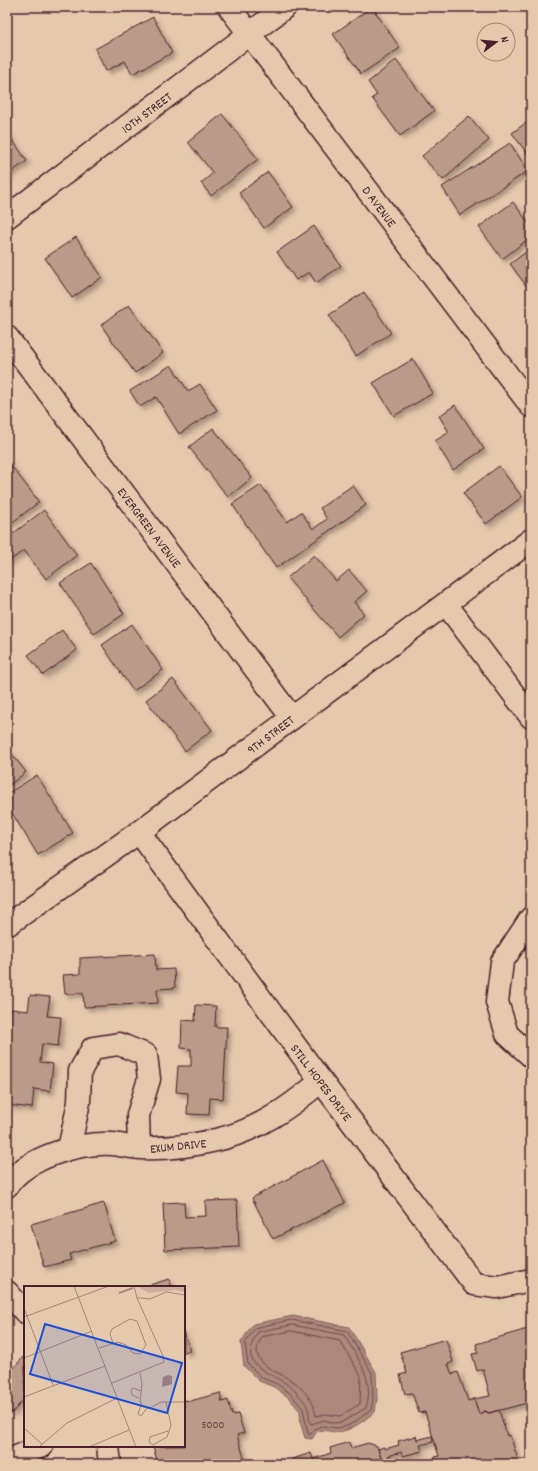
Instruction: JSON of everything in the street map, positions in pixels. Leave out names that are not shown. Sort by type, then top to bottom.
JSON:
[{"type":"street","name":"D AVENUE","points":[[229,7],[531,406]]},
{"type":"street","name":"10TH STREET","points":[[7,218],[285,7]]},
{"type":"street","name":"EVERGREEN AVENUE","points":[[7,337],[292,718]]},
{"type":"street","name":"9TH STREET","points":[[7,925],[139,832],[531,540]]},
{"type":"street","points":[[446,604],[531,717]]},
{"type":"street","name":"STILL HOPES DRIVE","points":[[139,832],[321,1081],[474,1284],[497,1287],[531,1280]]},
{"type":"street","points":[[531,918],[502,962],[498,1002],[507,1034],[531,1056]]},
{"type":"street","points":[[69,1149],[79,1102],[80,1071],[93,1048],[119,1044],[146,1055],[149,1079],[138,1114],[139,1148]]},
{"type":"street","name":"EXUM DRIVE","points":[[8,1183],[36,1161],[69,1149],[91,1144],[114,1144],[139,1148],[178,1147],[218,1140],[244,1131],[290,1107],[321,1081]]},
{"type":"street","points":[[7,1292],[24,1311]]},
{"type":"street","points":[[7,1461],[40,1447]]},
{"type":"street","points":[[108,1447],[110,1464]]},
{"type":"water","points":[[293,1316],[349,1327],[376,1372],[377,1400],[375,1412],[356,1425],[341,1432],[322,1430],[317,1431],[312,1439],[305,1438],[301,1425],[300,1411],[288,1397],[274,1387],[259,1381],[244,1366],[241,1342],[253,1324]]},
{"type":"building","points":[[372,7],[400,48],[361,74],[333,34]]},
{"type":"building","points":[[153,17],[172,53],[132,74],[125,61],[106,71],[95,49]]},
{"type":"building","points":[[396,60],[434,111],[400,136],[372,98],[377,95],[368,82]]},
{"type":"building","points":[[222,114],[258,159],[211,196],[201,183],[213,173],[188,142]]},
{"type":"building","points":[[469,116],[489,140],[443,180],[422,156]]},
{"type":"building","points":[[531,119],[531,155],[529,156],[512,133]]},
{"type":"building","points":[[7,132],[27,161],[7,175]]},
{"type":"building","points":[[510,143],[528,171],[460,215],[442,187]]},
{"type":"building","points":[[268,172],[293,207],[264,228],[239,193]]},
{"type":"building","points":[[513,202],[531,226],[531,237],[502,259],[479,227]]},
{"type":"building","points":[[314,226],[341,266],[316,283],[309,272],[296,280],[277,252]]},
{"type":"building","points":[[76,237],[102,277],[72,298],[45,258]]},
{"type":"building","points":[[531,248],[531,292],[510,264]]},
{"type":"building","points":[[364,292],[391,333],[356,356],[329,315]]},
{"type":"building","points":[[129,305],[163,353],[135,373],[101,325]]},
{"type":"building","points":[[413,359],[433,393],[394,416],[373,383]]},
{"type":"building","points":[[171,365],[188,391],[200,384],[217,410],[179,434],[156,397],[140,407],[130,391]]},
{"type":"building","points":[[455,405],[484,449],[453,470],[435,441],[449,432],[439,416]]},
{"type":"building","points":[[213,428],[252,478],[228,497],[189,447]]},
{"type":"building","points":[[7,460],[39,502],[9,525],[7,523]]},
{"type":"building","points":[[499,466],[522,497],[486,524],[463,493]]},
{"type":"building","points":[[261,485],[287,522],[301,512],[313,529],[327,519],[320,508],[353,485],[366,505],[276,568],[232,504]]},
{"type":"building","points":[[44,510],[77,555],[46,579],[24,550],[7,563],[7,538]]},
{"type":"building","points":[[314,555],[336,581],[349,570],[367,591],[354,602],[364,614],[338,637],[287,578]]},
{"type":"building","points":[[91,563],[124,614],[94,634],[60,583]]},
{"type":"building","points":[[132,624],[163,670],[133,691],[102,645]]},
{"type":"building","points":[[62,630],[77,650],[43,675],[28,655]]},
{"type":"building","points":[[173,679],[212,730],[185,751],[146,700]]},
{"type":"building","points":[[7,748],[26,772],[7,787]]},
{"type":"building","points":[[37,775],[73,833],[38,855],[7,805],[7,794]]},
{"type":"building","points":[[155,954],[156,970],[174,969],[175,988],[157,989],[158,1003],[84,1007],[83,993],[65,994],[63,975],[80,974],[80,958]]},
{"type":"building","points":[[30,995],[50,997],[47,1016],[61,1017],[58,1046],[42,1044],[40,1062],[53,1064],[50,1091],[34,1089],[32,1108],[7,1105],[7,1042],[11,1009],[28,1011]]},
{"type":"building","points":[[196,1005],[216,1006],[215,1027],[227,1027],[223,1099],[210,1098],[209,1115],[187,1114],[188,1093],[176,1092],[178,1066],[191,1066],[191,1049],[181,1048],[182,1020],[195,1021]]},
{"type":"building","points":[[323,1160],[345,1203],[273,1239],[252,1198]]},
{"type":"building","points":[[237,1200],[239,1247],[165,1250],[163,1203],[184,1202],[185,1217],[206,1216],[205,1201]]},
{"type":"building","points":[[104,1203],[115,1241],[69,1254],[71,1260],[44,1267],[31,1224]]},
{"type":"building","points":[[169,1279],[172,1286],[146,1286]]},
{"type":"building","points":[[531,1328],[531,1402],[489,1413],[485,1411],[479,1414],[474,1399],[490,1396],[483,1369],[477,1371],[472,1354],[478,1353],[476,1344]]},
{"type":"building","points":[[185,1334],[190,1351],[185,1352]]},
{"type":"building","points":[[446,1339],[453,1362],[448,1364],[452,1374],[458,1372],[468,1401],[474,1399],[479,1414],[485,1411],[489,1413],[499,1410],[507,1436],[510,1435],[519,1463],[437,1464],[434,1457],[439,1456],[425,1412],[419,1413],[412,1393],[405,1394],[400,1375],[407,1373],[400,1352]]},
{"type":"building","points":[[23,1357],[24,1401],[23,1400],[12,1413],[7,1408],[7,1362],[14,1368]]},
{"type":"building","points":[[220,1393],[222,1402],[228,1400],[232,1415],[238,1414],[244,1433],[237,1435],[246,1464],[158,1464],[153,1447],[185,1447],[185,1400],[190,1401]]},
{"type":"building","points":[[416,1436],[417,1440],[432,1436],[433,1442],[420,1445],[422,1451],[403,1456],[401,1452],[388,1456],[390,1464],[383,1464],[378,1449],[384,1447],[385,1449],[399,1445],[398,1441]]},
{"type":"building","points":[[349,1442],[351,1448],[368,1443],[377,1446],[383,1464],[293,1464],[292,1459],[311,1453],[313,1459],[331,1453],[330,1448]]}]
